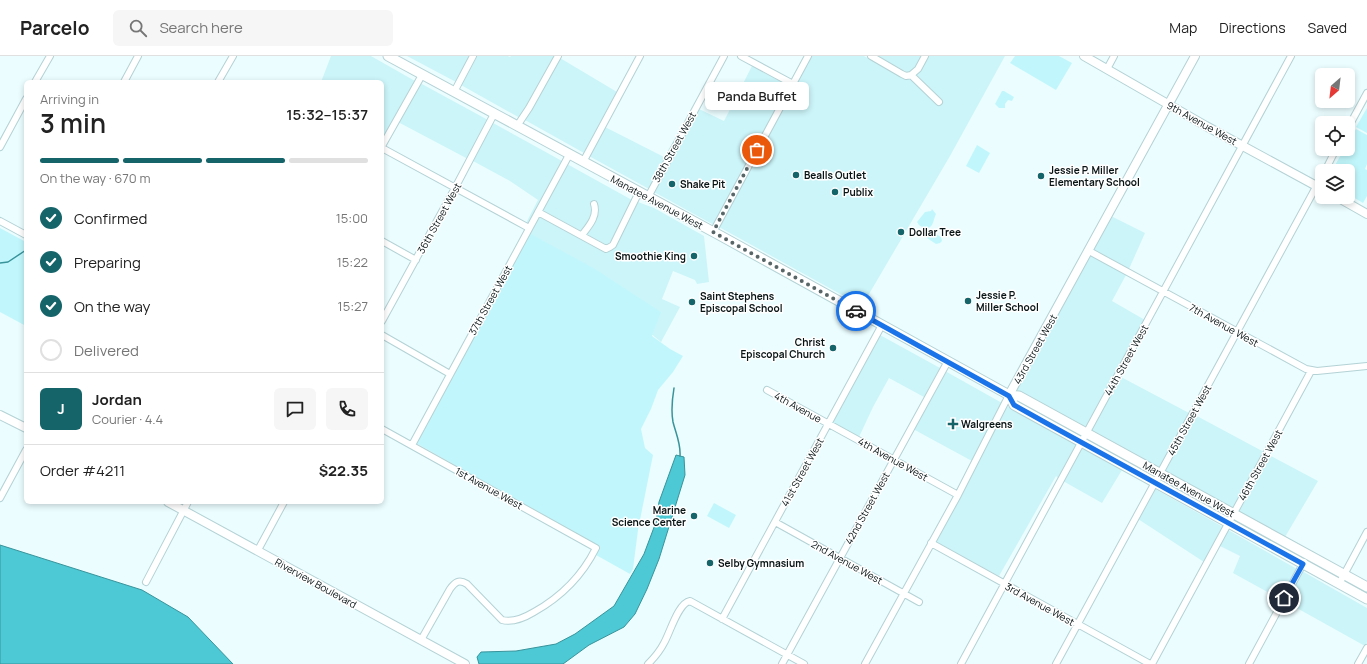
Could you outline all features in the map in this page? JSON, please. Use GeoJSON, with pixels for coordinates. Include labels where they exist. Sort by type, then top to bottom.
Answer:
{"type":"FeatureCollection","features":[{"type":"Feature","properties":{"kind":"main road","name":"Manatee Avenue West"},"geometry":{"type":"LineString","coordinates":[[389,56],[713,232],[1009,396],[1019,396],[1367,587]]}},
{"type":"Feature","properties":{"kind":"main road","name":"Manatee Avenue West"},"geometry":{"type":"LineString","coordinates":[[1009,396],[1014,405],[1367,599]]}},
{"type":"Feature","properties":{"kind":"street"},"geometry":{"type":"LineString","coordinates":[[36,80],[50,56]]}},
{"type":"Feature","properties":{"kind":"street"},"geometry":{"type":"LineString","coordinates":[[125,80],[138,56]]}},
{"type":"Feature","properties":{"kind":"street"},"geometry":{"type":"LineString","coordinates":[[219,80],[232,56]]}},
{"type":"Feature","properties":{"kind":"street"},"geometry":{"type":"LineString","coordinates":[[454,92],[473,56]]}},
{"type":"Feature","properties":{"kind":"street"},"geometry":{"type":"LineString","coordinates":[[517,126],[529,108],[558,56]]}},
{"type":"Feature","properties":{"kind":"street"},"geometry":{"type":"LineString","coordinates":[[583,162],[640,56]]}},
{"type":"Feature","properties":{"kind":"street","name":"38th Street West"},"geometry":{"type":"LineString","coordinates":[[582,235],[606,249],[610,248],[724,56]]}},
{"type":"Feature","properties":{"kind":"street"},"geometry":{"type":"LineString","coordinates":[[741,56],[793,84]]}},
{"type":"Feature","properties":{"kind":"street"},"geometry":{"type":"LineString","coordinates":[[713,232],[808,56]]}},
{"type":"Feature","properties":{"kind":"street"},"geometry":{"type":"LineString","coordinates":[[870,56],[906,76],[911,75],[918,69],[925,56]]}},
{"type":"Feature","properties":{"kind":"street","name":"9th Avenue West"},"geometry":{"type":"LineString","coordinates":[[1084,56],[1169,105],[1315,185]]}},
{"type":"Feature","properties":{"kind":"street"},"geometry":{"type":"LineString","coordinates":[[1107,69],[1114,56]]}},
{"type":"Feature","properties":{"kind":"street","name":"43rd Street West"},"geometry":{"type":"LineString","coordinates":[[865,664],[958,495],[1009,396],[1195,56]]}},
{"type":"Feature","properties":{"kind":"street","name":"44th Street West"},"geometry":{"type":"LineString","coordinates":[[961,664],[1291,56]]}},
{"type":"Feature","properties":{"kind":"street"},"geometry":{"type":"LineString","coordinates":[[384,143],[422,75]]}},
{"type":"Feature","properties":{"kind":"street"},"geometry":{"type":"LineString","coordinates":[[911,75],[939,102]]}},
{"type":"Feature","properties":{"kind":"street"},"geometry":{"type":"LineString","coordinates":[[1355,116],[1367,93]]}},
{"type":"Feature","properties":{"kind":"street"},"geometry":{"type":"LineString","coordinates":[[0,147],[24,103]]}},
{"type":"Feature","properties":{"kind":"street","name":"36th Street West"},"geometry":{"type":"LineString","coordinates":[[384,317],[494,114]]}},
{"type":"Feature","properties":{"kind":"street"},"geometry":{"type":"LineString","coordinates":[[384,148],[529,228]]}},
{"type":"Feature","properties":{"kind":"street","name":"37th Street West"},"geometry":{"type":"LineString","coordinates":[[412,445],[569,154]]}},
{"type":"Feature","properties":{"kind":"street","name":"45th Street West"},"geometry":{"type":"LineString","coordinates":[[1056,664],[1154,482],[1315,194]]}},
{"type":"Feature","properties":{"kind":"street"},"geometry":{"type":"LineString","coordinates":[[538,212],[582,235],[595,215],[596,209],[594,204]]}},
{"type":"Feature","properties":{"kind":"street"},"geometry":{"type":"LineString","coordinates":[[1349,204],[1367,214]]}},
{"type":"Feature","properties":{"kind":"street"},"geometry":{"type":"LineString","coordinates":[[0,221],[24,234]]}},
{"type":"Feature","properties":{"kind":"street"},"geometry":{"type":"LineString","coordinates":[[384,242],[416,260]]}},
{"type":"Feature","properties":{"kind":"street","name":"7th Avenue West"},"geometry":{"type":"LineString","coordinates":[[1089,251],[1311,371]]}},
{"type":"Feature","properties":{"kind":"street","name":"41st Street West"},"geometry":{"type":"LineString","coordinates":[[722,619],[882,325]]}},
{"type":"Feature","properties":{"kind":"street"},"geometry":{"type":"LineString","coordinates":[[384,336],[450,374]]}},
{"type":"Feature","properties":{"kind":"street","name":"42nd Street West"},"geometry":{"type":"LineString","coordinates":[[782,664],[948,361]]}},
{"type":"Feature","properties":{"kind":"street"},"geometry":{"type":"LineString","coordinates":[[1311,371],[1367,366]]}},
{"type":"Feature","properties":{"kind":"street","name":"46th Street West"},"geometry":{"type":"LineString","coordinates":[[1151,664],[1311,371]]}},
{"type":"Feature","properties":{"kind":"street","name":"4th Avenue"},"geometry":{"type":"LineString","coordinates":[[767,390],[828,424]]}},
{"type":"Feature","properties":{"kind":"street"},"geometry":{"type":"LineString","coordinates":[[0,415],[24,427]]}},
{"type":"Feature","properties":{"kind":"street","name":"4th Avenue West"},"geometry":{"type":"LineString","coordinates":[[828,424],[958,495]]}},
{"type":"Feature","properties":{"kind":"street","name":"1st Avenue West"},"geometry":{"type":"LineString","coordinates":[[384,430],[596,548],[581,573],[562,593],[544,606],[517,620],[502,620],[467,584],[461,581],[456,582],[450,589],[421,640]]}},
{"type":"Feature","properties":{"kind":"street"},"geometry":{"type":"LineString","coordinates":[[0,498],[24,454]]}},
{"type":"Feature","properties":{"kind":"street","name":"Riverview Boulevard"},"geometry":{"type":"LineString","coordinates":[[172,504],[465,664]]}},
{"type":"Feature","properties":{"kind":"street"},"geometry":{"type":"LineString","coordinates":[[146,582],[187,504]]}},
{"type":"Feature","properties":{"kind":"street"},"geometry":{"type":"LineString","coordinates":[[258,550],[283,504]]}},
{"type":"Feature","properties":{"kind":"street","name":"2nd Avenue West"},"geometry":{"type":"LineString","coordinates":[[775,522],[919,602]]}},
{"type":"Feature","properties":{"kind":"street"},"geometry":{"type":"LineString","coordinates":[[1339,584],[1367,532]]}},
{"type":"Feature","properties":{"kind":"street","name":"3rd Avenue West"},"geometry":{"type":"LineString","coordinates":[[931,543],[1151,664]]}},
{"type":"Feature","properties":{"kind":"street"},"geometry":{"type":"LineString","coordinates":[[1249,664],[1308,555]]}},
{"type":"Feature","properties":{"kind":"street"},"geometry":{"type":"LineString","coordinates":[[648,664],[661,648],[683,604],[687,602],[695,603],[804,664]]}},
{"type":"Feature","properties":{"kind":"street"},"geometry":{"type":"LineString","coordinates":[[1358,664],[1367,648]]}},
{"type":"Feature","properties":{"kind":"shaded area"},"geometry":{"type":"Polygon","coordinates":[[[331,56],[371,56],[415,81],[384,136],[384,80],[322,80],[331,56]]]}},
{"type":"Feature","properties":{"kind":"shaded area"},"geometry":{"type":"Polygon","coordinates":[[[407,56],[470,56],[456,82],[407,56]]]}},
{"type":"Feature","properties":{"kind":"shaded area"},"geometry":{"type":"Polygon","coordinates":[[[477,56],[555,56],[520,118],[461,85],[477,56]]]}},
{"type":"Feature","properties":{"kind":"shaded area"},"geometry":{"type":"Polygon","coordinates":[[[811,56],[864,56],[901,77],[911,79],[939,106],[943,101],[916,75],[928,56],[1005,56],[950,156],[862,306],[719,227],[811,56]]]}},
{"type":"Feature","properties":{"kind":"shaded area"},"geometry":{"type":"Polygon","coordinates":[[[877,56],[922,56],[912,71],[907,72],[877,56]]]}},
{"type":"Feature","properties":{"kind":"shaded area"},"geometry":{"type":"Polygon","coordinates":[[[1015,56],[1059,56],[1072,63],[1056,90],[1010,63],[1015,56]]]}},
{"type":"Feature","properties":{"kind":"shaded area"},"geometry":{"type":"Polygon","coordinates":[[[560,58],[617,92],[584,153],[525,120],[560,58]]]}},
{"type":"Feature","properties":{"kind":"shaded area"},"geometry":{"type":"Polygon","coordinates":[[[752,66],[789,86],[714,225],[654,192],[699,109],[724,121],[752,66]]]}},
{"type":"Feature","properties":{"kind":"shaded area"},"geometry":{"type":"Polygon","coordinates":[[[420,83],[488,120],[468,159],[398,122],[420,83]]]}},
{"type":"Feature","properties":{"kind":"shaded area"},"geometry":{"type":"Polygon","coordinates":[[[1002,91],[1014,97],[1012,101],[1008,100],[1005,104],[1005,108],[999,108],[995,104],[1002,91]]]}},
{"type":"Feature","properties":{"kind":"shaded area"},"geometry":{"type":"Polygon","coordinates":[[[694,106],[649,189],[589,156],[605,127],[664,157],[694,106]]]}},
{"type":"Feature","properties":{"kind":"shaded area"},"geometry":{"type":"Polygon","coordinates":[[[1367,108],[1367,133],[1356,127],[1367,108]]]}},
{"type":"Feature","properties":{"kind":"shaded area"},"geometry":{"type":"Polygon","coordinates":[[[493,123],[562,161],[528,224],[526,223],[538,200],[510,181],[473,161],[493,123]]]}},
{"type":"Feature","properties":{"kind":"shaded area"},"geometry":{"type":"Polygon","coordinates":[[[1356,129],[1367,135],[1367,164],[1365,169],[1367,170],[1367,196],[1363,203],[1355,198],[1355,164],[1336,164],[1340,156],[1355,156],[1356,129]]]}},
{"type":"Feature","properties":{"kind":"shaded area"},"geometry":{"type":"Polygon","coordinates":[[[977,145],[990,153],[979,173],[966,166],[977,145]]]}},
{"type":"Feature","properties":{"kind":"shaded area"},"geometry":{"type":"Polygon","coordinates":[[[567,164],[632,200],[609,245],[586,234],[598,215],[599,208],[595,200],[590,203],[593,210],[592,214],[581,231],[542,210],[567,164]]]}},
{"type":"Feature","properties":{"kind":"shaded area"},"geometry":{"type":"Polygon","coordinates":[[[638,202],[654,208],[704,236],[709,282],[697,284],[695,280],[673,271],[662,299],[680,307],[661,342],[529,233],[539,216],[606,252],[615,246],[638,202]]]}},
{"type":"Feature","properties":{"kind":"shaded area"},"geometry":{"type":"Polygon","coordinates":[[[932,209],[936,214],[934,221],[930,227],[925,229],[917,222],[925,212],[931,211],[932,209]]]}},
{"type":"Feature","properties":{"kind":"shaded area"},"geometry":{"type":"Polygon","coordinates":[[[1111,216],[1145,233],[1129,269],[1093,249],[1111,216]]]}},
{"type":"Feature","properties":{"kind":"shaded area"},"geometry":{"type":"Polygon","coordinates":[[[0,228],[24,241],[24,325],[0,312],[0,228]]]}},
{"type":"Feature","properties":{"kind":"shaded area"},"geometry":{"type":"Polygon","coordinates":[[[931,231],[941,237],[942,241],[940,243],[936,244],[927,238],[927,234],[931,231]]]}},
{"type":"Feature","properties":{"kind":"shaded area"},"geometry":{"type":"Polygon","coordinates":[[[529,233],[595,269],[661,312],[652,336],[683,356],[673,372],[658,390],[641,429],[645,448],[653,455],[638,530],[633,569],[630,574],[596,555],[600,547],[416,443],[529,233]]]}},
{"type":"Feature","properties":{"kind":"shaded area"},"geometry":{"type":"Polygon","coordinates":[[[1090,255],[1126,275],[1112,301],[1145,320],[1085,429],[1015,391],[1090,255]]]}},
{"type":"Feature","properties":{"kind":"shaded area"},"geometry":{"type":"Polygon","coordinates":[[[880,335],[940,368],[924,397],[889,378],[859,437],[832,422],[880,335]]]}},
{"type":"Feature","properties":{"kind":"shaded area"},"geometry":{"type":"Polygon","coordinates":[[[1128,362],[1121,377],[1189,413],[1159,469],[1090,431],[1128,362]]]}},
{"type":"Feature","properties":{"kind":"shaded area"},"geometry":{"type":"Polygon","coordinates":[[[945,371],[1002,403],[972,461],[913,429],[945,371]]]}},
{"type":"Feature","properties":{"kind":"shaded area"},"geometry":{"type":"Polygon","coordinates":[[[1007,406],[1076,445],[1058,478],[1056,476],[999,576],[935,542],[962,494],[1007,406]]]}},
{"type":"Feature","properties":{"kind":"shaded area"},"geometry":{"type":"Polygon","coordinates":[[[1195,415],[1264,452],[1233,509],[1164,472],[1195,415]]]}},
{"type":"Feature","properties":{"kind":"shaded area"},"geometry":{"type":"Polygon","coordinates":[[[1081,447],[1122,470],[1102,503],[1063,481],[1081,447]]]}},
{"type":"Feature","properties":{"kind":"shaded area"},"geometry":{"type":"Polygon","coordinates":[[[1269,455],[1318,481],[1285,537],[1238,512],[1269,455]]]}},
{"type":"Feature","properties":{"kind":"shaded area"},"geometry":{"type":"Polygon","coordinates":[[[1155,489],[1223,527],[1204,562],[1138,519],[1155,489]]]}},
{"type":"Feature","properties":{"kind":"shaded area"},"geometry":{"type":"Polygon","coordinates":[[[714,503],[736,515],[729,528],[707,516],[714,503]]]}},
{"type":"Feature","properties":{"kind":"shaded area"},"geometry":{"type":"Polygon","coordinates":[[[1228,530],[1297,569],[1280,599],[1233,573],[1240,556],[1220,546],[1228,530]]]}},
{"type":"Feature","properties":{"kind":"shaded area"},"geometry":{"type":"Polygon","coordinates":[[[1302,571],[1367,608],[1367,642],[1365,646],[1286,602],[1302,571]]]}},
{"type":"Feature","properties":{"kind":"water"},"geometry":{"type":"Polygon","coordinates":[[[676,455],[684,457],[685,475],[659,559],[647,589],[635,614],[624,627],[589,645],[563,664],[479,664],[477,657],[481,652],[516,651],[556,644],[575,634],[614,606],[644,554],[656,522],[659,502],[676,455]]]}},
{"type":"Feature","properties":{"kind":"water"},"geometry":{"type":"Polygon","coordinates":[[[0,545],[142,590],[188,617],[233,664],[0,664],[0,545]]]}},
{"type":"Feature","properties":{"kind":"waterway"},"geometry":{"type":"LineString","coordinates":[[0,263],[8,262],[24,251]]}},
{"type":"Feature","properties":{"kind":"waterway"},"geometry":{"type":"LineString","coordinates":[[674,388],[672,418],[679,443],[680,456]]}},
{"type":"Feature","properties":{"kind":"way so far"},"geometry":{"type":"LineString","coordinates":[[757,150],[713,232],[856,311]]}},
{"type":"Feature","properties":{"kind":"place","name":"Panda Buffet"},"geometry":{"type":"Point","coordinates":[757,150]}},
{"type":"Feature","properties":{"kind":"place","name":"Bealls Outlet"},"geometry":{"type":"Point","coordinates":[796,175]}},
{"type":"Feature","properties":{"kind":"place","name":"Jessie P. Miller Elementary School"},"geometry":{"type":"Point","coordinates":[1041,176]}},
{"type":"Feature","properties":{"kind":"place","name":"Shake Pit"},"geometry":{"type":"Point","coordinates":[672,184]}},
{"type":"Feature","properties":{"kind":"place","name":"Publix"},"geometry":{"type":"Point","coordinates":[835,192]}},
{"type":"Feature","properties":{"kind":"place","name":"Dollar Tree"},"geometry":{"type":"Point","coordinates":[901,232]}},
{"type":"Feature","properties":{"kind":"place","name":"Smoothie King"},"geometry":{"type":"Point","coordinates":[694,256]}},
{"type":"Feature","properties":{"kind":"place","name":"Jessie P. Miller School"},"geometry":{"type":"Point","coordinates":[968,301]}},
{"type":"Feature","properties":{"kind":"place","name":"Saint Stephens Episcopal School"},"geometry":{"type":"Point","coordinates":[692,302]}},
{"type":"Feature","properties":{"kind":"place","name":"Christ Episcopal Church"},"geometry":{"type":"Point","coordinates":[833,348]}},
{"type":"Feature","properties":{"kind":"place","name":"Walgreens"},"geometry":{"type":"Point","coordinates":[953,424]}},
{"type":"Feature","properties":{"kind":"place","name":"Marine Science Center"},"geometry":{"type":"Point","coordinates":[694,516]}},
{"type":"Feature","properties":{"kind":"place","name":"Selby Gymnasium"},"geometry":{"type":"Point","coordinates":[710,563]}},
{"type":"Feature","properties":{"kind":"route"},"geometry":{"type":"LineString","coordinates":[[856,311],[1009,396],[1014,405],[1303,564],[1284,598]]}}]}
